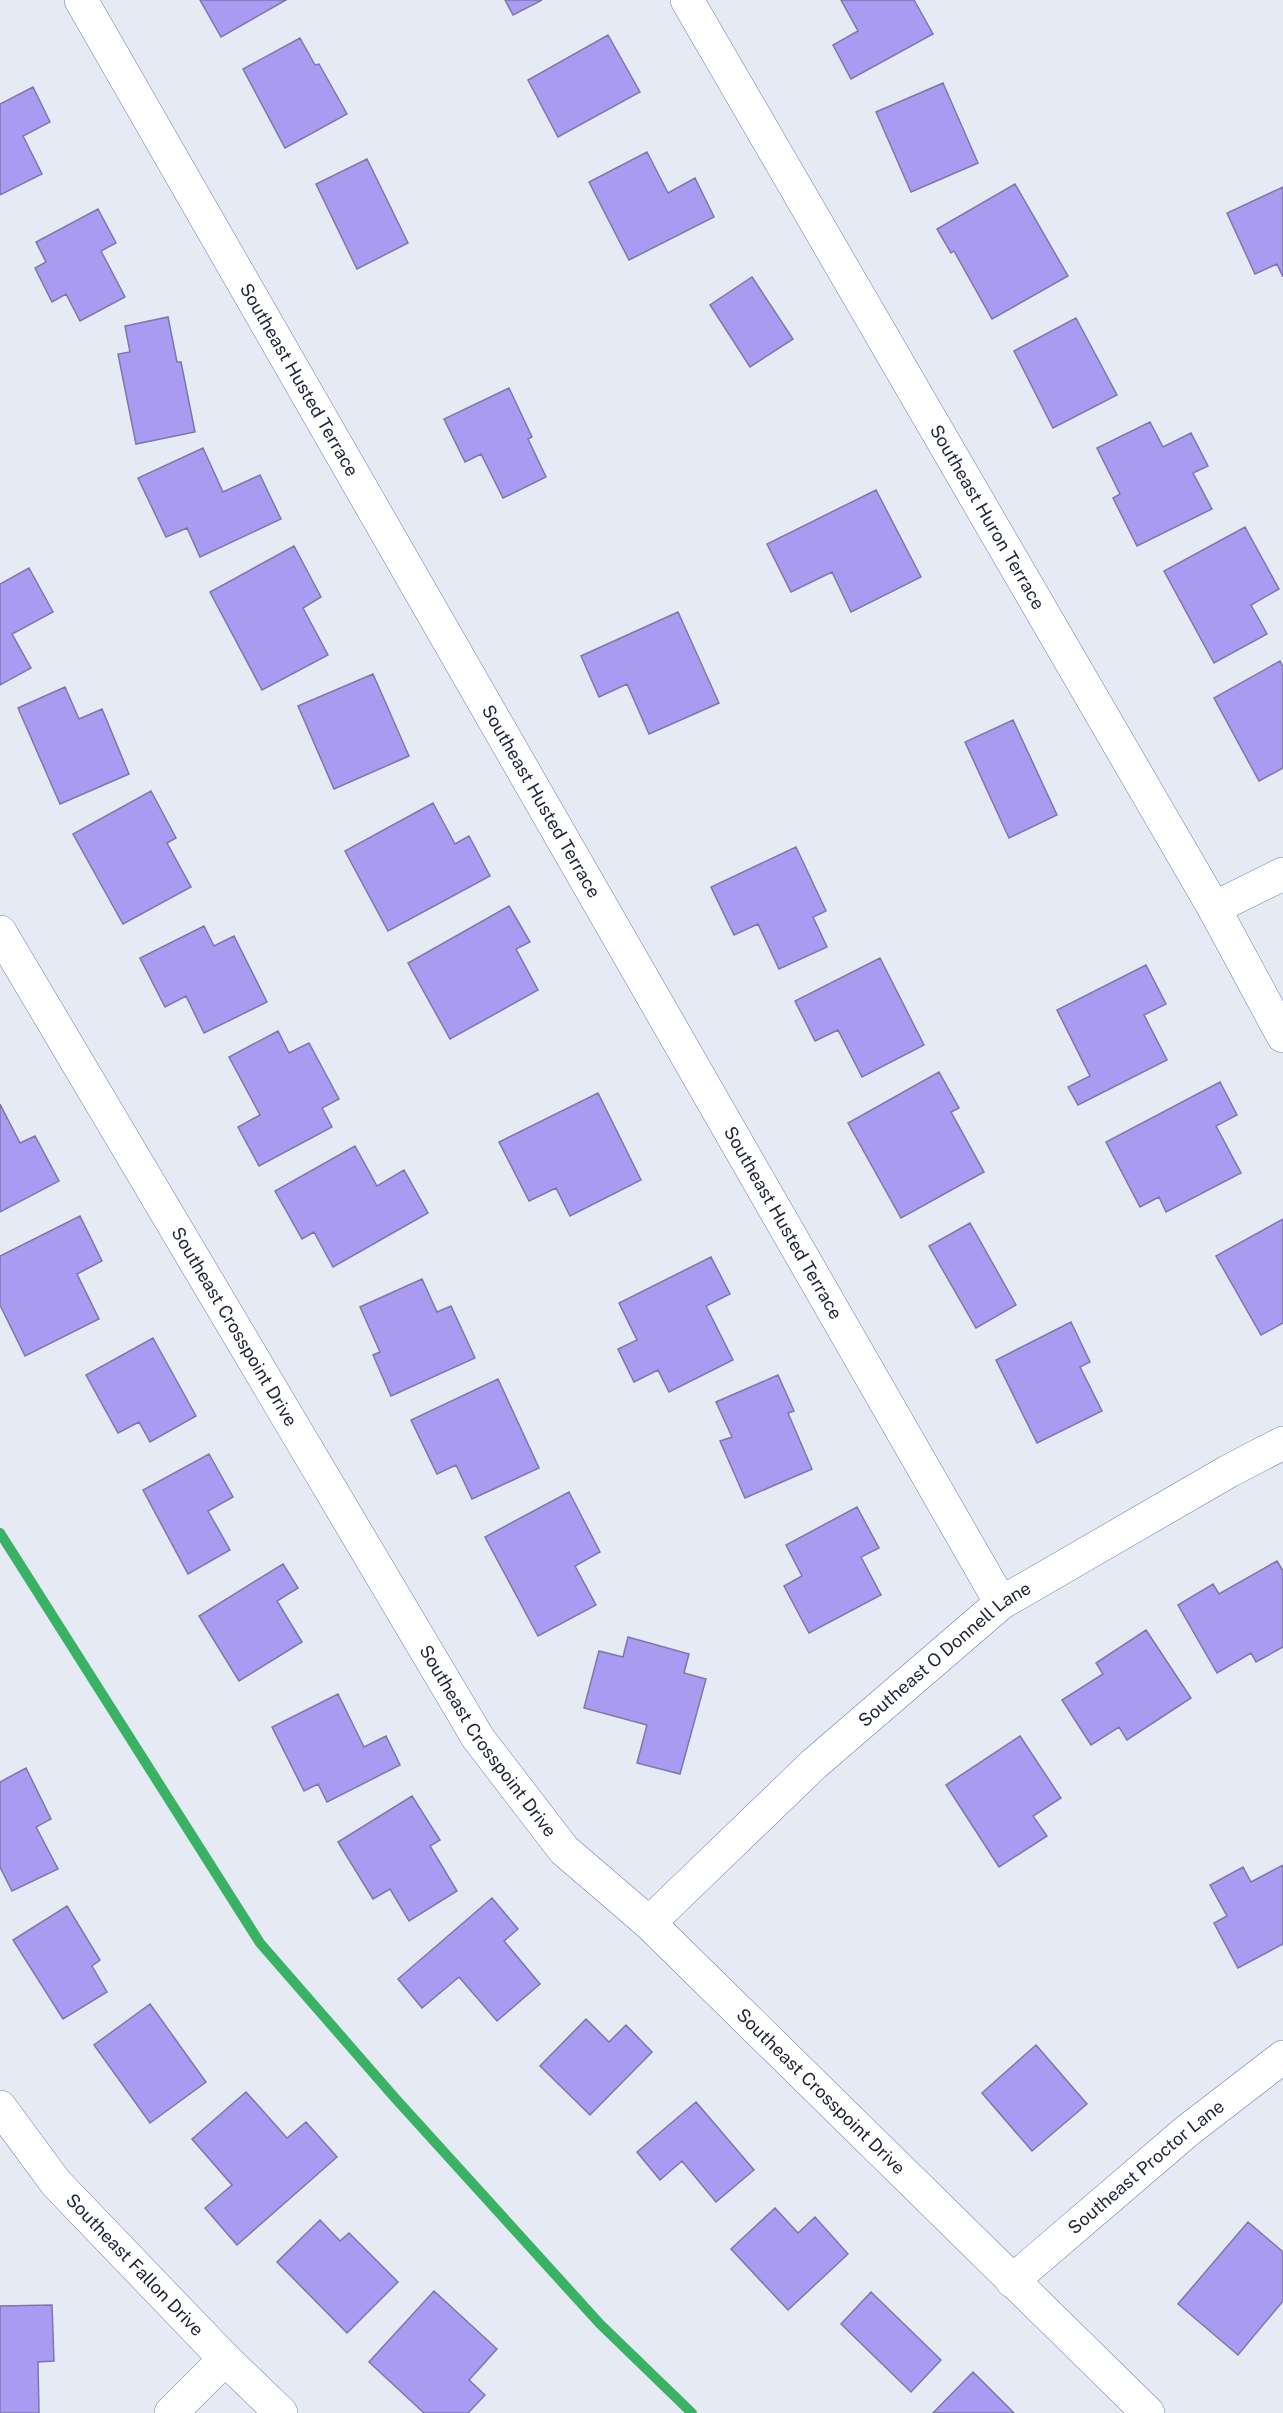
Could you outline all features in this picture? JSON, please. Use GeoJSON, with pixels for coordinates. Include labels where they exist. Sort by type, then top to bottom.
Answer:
{"type":"FeatureCollection","features":[{"type":"Feature","properties":{"kind":"street","name":"Southeast Husted Terrace"},"geometry":{"type":"LineString","coordinates":[[81,0],[1001,1603]]}},
{"type":"Feature","properties":{"kind":"street","name":"Southeast Huron Terrace"},"geometry":{"type":"LineString","coordinates":[[687,0],[1214,908],[1283,1036]]}},
{"type":"Feature","properties":{"kind":"street"},"geometry":{"type":"LineString","coordinates":[[1214,908],[1283,874]]}},
{"type":"Feature","properties":{"kind":"street","name":"Southeast Crosspoint Drive"},"geometry":{"type":"LineString","coordinates":[[0,932],[478,1738],[564,1851],[649,1923],[1148,2413]]}},
{"type":"Feature","properties":{"kind":"street","name":"Southeast O Donnell Lane"},"geometry":{"type":"LineString","coordinates":[[649,1923],[814,1764],[1001,1603],[1229,1471],[1283,1443]]}},
{"type":"Feature","properties":{"kind":"street","name":"Southeast Proctor Lane"},"geometry":{"type":"LineString","coordinates":[[1012,2281],[1187,2131],[1283,2057]]}},
{"type":"Feature","properties":{"kind":"street","name":"Southeast Fallon Drive"},"geometry":{"type":"LineString","coordinates":[[0,2107],[56,2182],[225,2359],[281,2413]]}},
{"type":"Feature","properties":{"kind":"street"},"geometry":{"type":"LineString","coordinates":[[171,2413],[225,2359]]}},
{"type":"Feature","properties":{"kind":"building"},"geometry":{"type":"Polygon","coordinates":[[[200,0],[286,0],[221,37],[200,0]]]}},
{"type":"Feature","properties":{"kind":"building"},"geometry":{"type":"Polygon","coordinates":[[[505,0],[542,0],[513,15],[505,0]]]}},
{"type":"Feature","properties":{"kind":"building"},"geometry":{"type":"Polygon","coordinates":[[[841,0],[914,0],[933,34],[851,79],[833,45],[858,31],[841,0]]]}},
{"type":"Feature","properties":{"kind":"building"},"geometry":{"type":"Polygon","coordinates":[[[608,35],[640,92],[558,137],[528,80],[608,35]]]}},
{"type":"Feature","properties":{"kind":"building"},"geometry":{"type":"Polygon","coordinates":[[[300,38],[315,65],[319,64],[347,114],[285,148],[243,69],[300,38]]]}},
{"type":"Feature","properties":{"kind":"building"},"geometry":{"type":"Polygon","coordinates":[[[943,83],[978,163],[911,192],[876,112],[943,83]]]}},
{"type":"Feature","properties":{"kind":"building"},"geometry":{"type":"Polygon","coordinates":[[[33,87],[50,122],[23,136],[42,174],[0,195],[0,104],[33,87]]]}},
{"type":"Feature","properties":{"kind":"building"},"geometry":{"type":"Polygon","coordinates":[[[647,152],[668,193],[695,178],[714,217],[629,260],[589,182],[647,152]]]}},
{"type":"Feature","properties":{"kind":"building"},"geometry":{"type":"Polygon","coordinates":[[[367,159],[408,243],[357,269],[316,184],[367,159]]]}},
{"type":"Feature","properties":{"kind":"building"},"geometry":{"type":"Polygon","coordinates":[[[1015,184],[1068,276],[992,319],[954,251],[951,253],[937,229],[1015,184]]]}},
{"type":"Feature","properties":{"kind":"building"},"geometry":{"type":"Polygon","coordinates":[[[1283,187],[1283,277],[1277,264],[1255,274],[1227,213],[1283,187]]]}},
{"type":"Feature","properties":{"kind":"building"},"geometry":{"type":"Polygon","coordinates":[[[98,209],[116,243],[101,251],[125,297],[80,321],[66,294],[52,302],[35,268],[46,262],[36,242],[98,209]]]}},
{"type":"Feature","properties":{"kind":"building"},"geometry":{"type":"Polygon","coordinates":[[[752,277],[793,339],[750,367],[710,305],[752,277]]]}},
{"type":"Feature","properties":{"kind":"building"},"geometry":{"type":"Polygon","coordinates":[[[168,317],[177,362],[181,362],[195,432],[136,444],[118,354],[130,352],[125,326],[168,317]]]}},
{"type":"Feature","properties":{"kind":"building"},"geometry":{"type":"Polygon","coordinates":[[[1076,318],[1117,395],[1053,428],[1014,351],[1076,318]]]}},
{"type":"Feature","properties":{"kind":"building"},"geometry":{"type":"Polygon","coordinates":[[[509,388],[532,437],[528,439],[546,477],[503,498],[481,454],[465,462],[444,419],[509,388]]]}},
{"type":"Feature","properties":{"kind":"building"},"geometry":{"type":"Polygon","coordinates":[[[1150,422],[1163,447],[1191,433],[1208,466],[1193,473],[1212,509],[1137,546],[1113,498],[1120,494],[1097,448],[1150,422]]]}},
{"type":"Feature","properties":{"kind":"building"},"geometry":{"type":"Polygon","coordinates":[[[203,448],[223,492],[260,475],[281,519],[200,557],[187,528],[166,537],[138,478],[203,448]]]}},
{"type":"Feature","properties":{"kind":"building"},"geometry":{"type":"Polygon","coordinates":[[[876,490],[921,577],[851,612],[832,572],[791,592],[767,544],[876,490]]]}},
{"type":"Feature","properties":{"kind":"building"},"geometry":{"type":"Polygon","coordinates":[[[1245,527],[1279,589],[1251,605],[1267,634],[1214,663],[1164,571],[1245,527]]]}},
{"type":"Feature","properties":{"kind":"building"},"geometry":{"type":"Polygon","coordinates":[[[294,546],[321,597],[303,608],[328,655],[262,690],[210,592],[294,546]]]}},
{"type":"Feature","properties":{"kind":"building"},"geometry":{"type":"Polygon","coordinates":[[[29,568],[53,612],[12,634],[31,668],[0,685],[0,584],[29,568]]]}},
{"type":"Feature","properties":{"kind":"building"},"geometry":{"type":"Polygon","coordinates":[[[678,612],[719,703],[649,734],[627,684],[599,697],[581,656],[678,612]]]}},
{"type":"Feature","properties":{"kind":"building"},"geometry":{"type":"Polygon","coordinates":[[[1280,661],[1283,667],[1283,768],[1259,781],[1214,698],[1280,661]]]}},
{"type":"Feature","properties":{"kind":"building"},"geometry":{"type":"Polygon","coordinates":[[[373,674],[409,756],[334,789],[298,706],[373,674]]]}},
{"type":"Feature","properties":{"kind":"building"},"geometry":{"type":"Polygon","coordinates":[[[65,687],[79,719],[102,709],[129,774],[60,804],[18,708],[65,687]]]}},
{"type":"Feature","properties":{"kind":"building"},"geometry":{"type":"Polygon","coordinates":[[[1013,720],[1057,815],[1009,838],[965,742],[1013,720]]]}},
{"type":"Feature","properties":{"kind":"building"},"geometry":{"type":"Polygon","coordinates":[[[151,791],[176,838],[167,843],[191,887],[123,924],[73,834],[151,791]]]}},
{"type":"Feature","properties":{"kind":"building"},"geometry":{"type":"Polygon","coordinates":[[[433,803],[455,844],[469,836],[490,876],[388,931],[345,851],[433,803]]]}},
{"type":"Feature","properties":{"kind":"building"},"geometry":{"type":"Polygon","coordinates":[[[796,847],[826,911],[813,917],[827,947],[779,969],[758,924],[734,935],[711,887],[796,847]]]}},
{"type":"Feature","properties":{"kind":"building"},"geometry":{"type":"Polygon","coordinates":[[[509,906],[530,942],[516,949],[538,990],[450,1039],[408,963],[509,906]]]}},
{"type":"Feature","properties":{"kind":"building"},"geometry":{"type":"Polygon","coordinates":[[[204,926],[214,946],[234,936],[267,1002],[204,1033],[186,996],[165,1007],[140,958],[204,926]]]}},
{"type":"Feature","properties":{"kind":"building"},"geometry":{"type":"Polygon","coordinates":[[[880,958],[924,1045],[862,1077],[838,1030],[815,1041],[795,1001],[880,958]]]}},
{"type":"Feature","properties":{"kind":"building"},"geometry":{"type":"Polygon","coordinates":[[[1146,965],[1166,1004],[1144,1015],[1167,1060],[1078,1105],[1068,1087],[1090,1076],[1057,1010],[1146,965]]]}},
{"type":"Feature","properties":{"kind":"building"},"geometry":{"type":"Polygon","coordinates":[[[278,1031],[289,1053],[309,1043],[339,1099],[322,1108],[332,1127],[259,1166],[238,1127],[260,1115],[229,1057],[278,1031]]]}},
{"type":"Feature","properties":{"kind":"building"},"geometry":{"type":"Polygon","coordinates":[[[939,1072],[959,1108],[951,1112],[984,1172],[901,1218],[848,1123],[939,1072]]]}},
{"type":"Feature","properties":{"kind":"building"},"geometry":{"type":"Polygon","coordinates":[[[1220,1082],[1237,1115],[1216,1126],[1241,1173],[1166,1212],[1159,1197],[1140,1207],[1106,1142],[1220,1082]]]}},
{"type":"Feature","properties":{"kind":"building"},"geometry":{"type":"Polygon","coordinates":[[[598,1093],[641,1180],[570,1216],[556,1188],[529,1201],[499,1142],[598,1093]]]}},
{"type":"Feature","properties":{"kind":"building"},"geometry":{"type":"Polygon","coordinates":[[[0,1104],[20,1143],[35,1136],[59,1181],[0,1212],[0,1104]]]}},
{"type":"Feature","properties":{"kind":"building"},"geometry":{"type":"Polygon","coordinates":[[[355,1146],[377,1186],[404,1170],[428,1213],[333,1267],[314,1232],[302,1239],[275,1191],[355,1146]]]}},
{"type":"Feature","properties":{"kind":"building"},"geometry":{"type":"Polygon","coordinates":[[[80,1216],[102,1261],[77,1274],[99,1319],[25,1356],[0,1305],[0,1256],[80,1216]]]}},
{"type":"Feature","properties":{"kind":"building"},"geometry":{"type":"Polygon","coordinates":[[[1283,1219],[1283,1323],[1261,1335],[1216,1256],[1283,1219]]]}},
{"type":"Feature","properties":{"kind":"building"},"geometry":{"type":"Polygon","coordinates":[[[970,1223],[1016,1305],[976,1328],[929,1246],[970,1223]]]}},
{"type":"Feature","properties":{"kind":"building"},"geometry":{"type":"Polygon","coordinates":[[[711,1257],[730,1294],[706,1306],[733,1360],[669,1392],[658,1370],[634,1382],[618,1349],[637,1340],[619,1303],[711,1257]]]}},
{"type":"Feature","properties":{"kind":"building"},"geometry":{"type":"Polygon","coordinates":[[[422,1279],[437,1312],[451,1306],[475,1358],[391,1396],[373,1355],[380,1352],[360,1307],[422,1279]]]}},
{"type":"Feature","properties":{"kind":"building"},"geometry":{"type":"Polygon","coordinates":[[[1071,1322],[1090,1362],[1080,1367],[1102,1411],[1037,1443],[996,1360],[1071,1322]]]}},
{"type":"Feature","properties":{"kind":"building"},"geometry":{"type":"Polygon","coordinates":[[[153,1338],[196,1416],[150,1442],[139,1422],[118,1433],[86,1375],[153,1338]]]}},
{"type":"Feature","properties":{"kind":"building"},"geometry":{"type":"Polygon","coordinates":[[[778,1375],[794,1411],[788,1413],[812,1469],[745,1498],[720,1441],[732,1437],[716,1402],[778,1375]]]}},
{"type":"Feature","properties":{"kind":"building"},"geometry":{"type":"Polygon","coordinates":[[[498,1379],[539,1468],[472,1499],[456,1465],[437,1474],[411,1420],[498,1379]]]}},
{"type":"Feature","properties":{"kind":"building"},"geometry":{"type":"Polygon","coordinates":[[[209,1454],[233,1497],[208,1511],[230,1550],[188,1574],[143,1490],[209,1454]]]}},
{"type":"Feature","properties":{"kind":"building"},"geometry":{"type":"Polygon","coordinates":[[[569,1492],[600,1552],[575,1566],[596,1605],[538,1636],[485,1537],[569,1492]]]}},
{"type":"Feature","properties":{"kind":"building"},"geometry":{"type":"Polygon","coordinates":[[[857,1507],[879,1548],[861,1557],[881,1595],[809,1633],[784,1586],[802,1576],[786,1545],[857,1507]]]}},
{"type":"Feature","properties":{"kind":"building"},"geometry":{"type":"Polygon","coordinates":[[[1277,1561],[1283,1571],[1283,1647],[1256,1662],[1251,1653],[1217,1673],[1178,1605],[1213,1584],[1219,1594],[1277,1561]]]}},
{"type":"Feature","properties":{"kind":"building"},"geometry":{"type":"Polygon","coordinates":[[[283,1564],[298,1588],[277,1601],[302,1642],[239,1681],[199,1616],[283,1564]]]}},
{"type":"Feature","properties":{"kind":"building"},"geometry":{"type":"Polygon","coordinates":[[[1146,1630],[1191,1698],[1127,1740],[1119,1727],[1091,1745],[1062,1700],[1103,1674],[1096,1663],[1146,1630]]]}},
{"type":"Feature","properties":{"kind":"building"},"geometry":{"type":"Polygon","coordinates":[[[628,1637],[689,1654],[684,1673],[706,1679],[680,1774],[637,1763],[647,1725],[584,1708],[599,1651],[623,1657],[628,1637]]]}},
{"type":"Feature","properties":{"kind":"building"},"geometry":{"type":"Polygon","coordinates":[[[338,1694],[364,1747],[386,1736],[400,1765],[327,1802],[318,1784],[304,1791],[272,1727],[338,1694]]]}},
{"type":"Feature","properties":{"kind":"building"},"geometry":{"type":"Polygon","coordinates":[[[1020,1736],[1061,1798],[1033,1816],[1047,1836],[999,1867],[946,1785],[1020,1736]]]}},
{"type":"Feature","properties":{"kind":"building"},"geometry":{"type":"Polygon","coordinates":[[[26,1768],[51,1819],[36,1827],[58,1869],[12,1891],[0,1867],[0,1782],[26,1768]]]}},
{"type":"Feature","properties":{"kind":"building"},"geometry":{"type":"Polygon","coordinates":[[[412,1796],[440,1840],[430,1846],[457,1891],[409,1921],[390,1889],[373,1899],[338,1842],[412,1796]]]}},
{"type":"Feature","properties":{"kind":"building"},"geometry":{"type":"Polygon","coordinates":[[[1283,1865],[1283,1944],[1238,1968],[1214,1923],[1227,1916],[1210,1885],[1243,1867],[1251,1882],[1283,1865]]]}},
{"type":"Feature","properties":{"kind":"building"},"geometry":{"type":"Polygon","coordinates":[[[492,1898],[518,1929],[504,1941],[540,1984],[497,2021],[459,1977],[422,2008],[398,1979],[492,1898]]]}},
{"type":"Feature","properties":{"kind":"building"},"geometry":{"type":"Polygon","coordinates":[[[67,1906],[100,1960],[92,1966],[107,1992],[63,2019],[13,1940],[67,1906]]]}},
{"type":"Feature","properties":{"kind":"building"},"geometry":{"type":"Polygon","coordinates":[[[150,2004],[206,2082],[150,2123],[94,2045],[150,2004]]]}},
{"type":"Feature","properties":{"kind":"building"},"geometry":{"type":"Polygon","coordinates":[[[586,2019],[609,2042],[626,2025],[652,2052],[590,2115],[540,2066],[586,2019]]]}},
{"type":"Feature","properties":{"kind":"building"},"geometry":{"type":"Polygon","coordinates":[[[1036,2045],[1087,2104],[1032,2151],[982,2093],[1036,2045]]]}},
{"type":"Feature","properties":{"kind":"building"},"geometry":{"type":"Polygon","coordinates":[[[246,2092],[287,2138],[306,2122],[337,2157],[237,2245],[205,2208],[232,2185],[192,2139],[246,2092]]]}},
{"type":"Feature","properties":{"kind":"building"},"geometry":{"type":"Polygon","coordinates":[[[696,2102],[754,2170],[716,2202],[682,2161],[660,2180],[637,2152],[696,2102]]]}},
{"type":"Feature","properties":{"kind":"building"},"geometry":{"type":"Polygon","coordinates":[[[775,2208],[798,2233],[815,2217],[848,2254],[788,2310],[731,2249],[775,2208]]]}},
{"type":"Feature","properties":{"kind":"building"},"geometry":{"type":"Polygon","coordinates":[[[320,2220],[340,2241],[349,2233],[398,2282],[347,2333],[277,2262],[320,2220]]]}},
{"type":"Feature","properties":{"kind":"building"},"geometry":{"type":"Polygon","coordinates":[[[1248,2222],[1283,2252],[1283,2301],[1238,2355],[1178,2304],[1248,2222]]]}},
{"type":"Feature","properties":{"kind":"building"},"geometry":{"type":"Polygon","coordinates":[[[434,2291],[497,2349],[469,2380],[485,2395],[468,2413],[424,2413],[369,2362],[434,2291]]]}},
{"type":"Feature","properties":{"kind":"building"},"geometry":{"type":"Polygon","coordinates":[[[871,2292],[941,2360],[911,2392],[841,2324],[871,2292]]]}},
{"type":"Feature","properties":{"kind":"building"},"geometry":{"type":"Polygon","coordinates":[[[52,2305],[54,2361],[38,2362],[39,2413],[0,2413],[0,2306],[52,2305]]]}},
{"type":"Feature","properties":{"kind":"building"},"geometry":{"type":"Polygon","coordinates":[[[973,2372],[1014,2413],[933,2413],[973,2372]]]}},
{"type":"Feature","properties":{"kind":"waterway"},"geometry":{"type":"LineString","coordinates":[[0,1533],[260,1943],[395,2098],[600,2324],[692,2413]]}}]}
